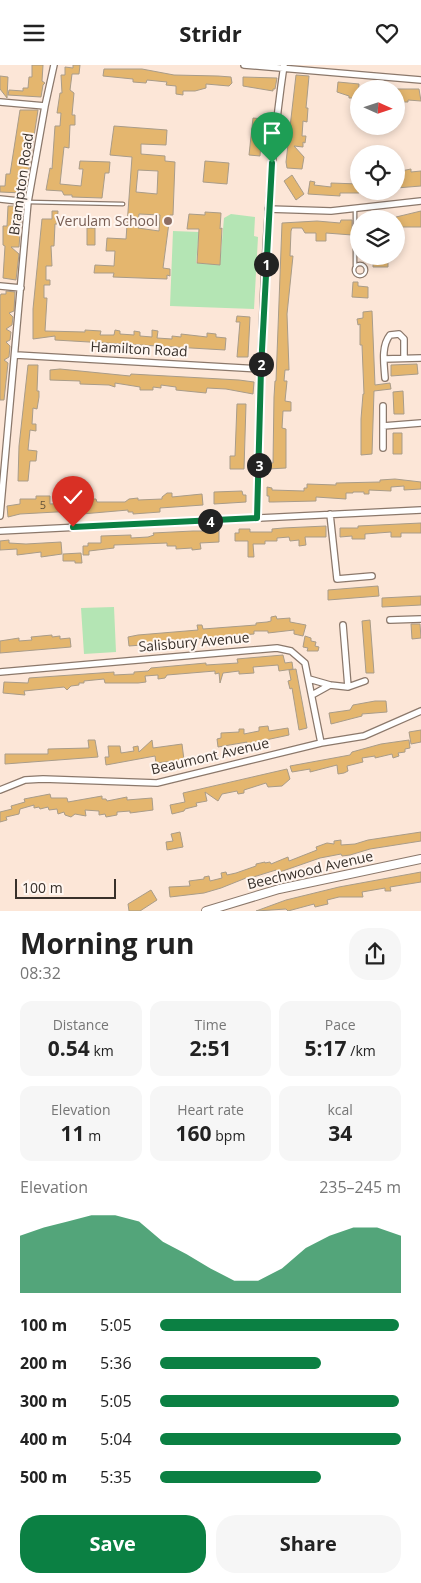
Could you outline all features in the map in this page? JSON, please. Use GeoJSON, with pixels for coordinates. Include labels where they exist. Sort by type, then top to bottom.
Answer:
{"type":"FeatureCollection","features":[{"type":"Feature","properties":{"kind":"street","name":"Brampton Road"},"geometry":{"type":"LineString","coordinates":[[0,517],[16,355],[28,202],[54,65]]}},
{"type":"Feature","properties":{"kind":"street"},"geometry":{"type":"LineString","coordinates":[[244,65],[283,66],[421,80]]}},
{"type":"Feature","properties":{"kind":"street"},"geometry":{"type":"LineString","coordinates":[[257,518],[268,209],[283,66]]}},
{"type":"Feature","properties":{"kind":"street"},"geometry":{"type":"LineString","coordinates":[[0,103],[45,106]]}},
{"type":"Feature","properties":{"kind":"street"},"geometry":{"type":"LineString","coordinates":[[0,199],[28,202]]}},
{"type":"Feature","properties":{"kind":"street"},"geometry":{"type":"LineString","coordinates":[[268,209],[308,211],[355,209],[421,201]]}},
{"type":"Feature","properties":{"kind":"street"},"geometry":{"type":"LineString","coordinates":[[0,286],[21,288]]}},
{"type":"Feature","properties":{"kind":"street"},"geometry":{"type":"LineString","coordinates":[[385,378],[385,341],[390,335],[399,335],[404,339],[404,358]]}},
{"type":"Feature","properties":{"kind":"street","name":"Hamilton Road"},"geometry":{"type":"LineString","coordinates":[[16,355],[261,369]]}},
{"type":"Feature","properties":{"kind":"street"},"geometry":{"type":"LineString","coordinates":[[384,359],[421,358]]}},
{"type":"Feature","properties":{"kind":"street"},"geometry":{"type":"LineString","coordinates":[[382,448],[383,405]]}},
{"type":"Feature","properties":{"kind":"street"},"geometry":{"type":"LineString","coordinates":[[383,426],[421,423]]}},
{"type":"Feature","properties":{"kind":"street"},"geometry":{"type":"LineString","coordinates":[[0,531],[421,510]]}},
{"type":"Feature","properties":{"kind":"street"},"geometry":{"type":"LineString","coordinates":[[330,514],[334,579],[372,576]]}},
{"type":"Feature","properties":{"kind":"street"},"geometry":{"type":"LineString","coordinates":[[390,620],[421,619]]}},
{"type":"Feature","properties":{"kind":"street"},"geometry":{"type":"LineString","coordinates":[[343,625],[348,687]]}},
{"type":"Feature","properties":{"kind":"street","name":"Salisbury Avenue"},"geometry":{"type":"LineString","coordinates":[[0,672],[277,647],[291,651],[304,663],[309,679],[321,743]]}},
{"type":"Feature","properties":{"kind":"street"},"geometry":{"type":"LineString","coordinates":[[309,679],[330,685],[348,687],[365,681]]}},
{"type":"Feature","properties":{"kind":"street"},"geometry":{"type":"LineString","coordinates":[[312,695],[330,685]]}},
{"type":"Feature","properties":{"kind":"street","name":"Beaumont Avenue"},"geometry":{"type":"LineString","coordinates":[[0,790],[24,780],[43,779],[157,783],[321,743],[364,736],[421,711]]}},
{"type":"Feature","properties":{"kind":"street","name":"Beechwood Avenue"},"geometry":{"type":"LineString","coordinates":[[206,911],[279,889],[421,859]]}},
{"type":"Feature","properties":{"kind":"lane"},"geometry":{"type":"LineString","coordinates":[[28,202],[123,204]]}},
{"type":"Feature","properties":{"kind":"lane"},"geometry":{"type":"LineString","coordinates":[[355,209],[354,272],[362,277],[367,270],[363,265],[355,266]]}},
{"type":"Feature","properties":{"kind":"green space"},"geometry":{"type":"Polygon","coordinates":[[[231,214],[255,217],[254,236],[258,237],[254,309],[170,306],[173,231],[199,232],[196,263],[220,264],[224,218],[231,214]]]}},
{"type":"Feature","properties":{"kind":"green space"},"geometry":{"type":"Polygon","coordinates":[[[114,607],[116,652],[84,654],[81,608],[114,607]]]}},
{"type":"Feature","properties":{"kind":"building"},"geometry":{"type":"Polygon","coordinates":[[[32,65],[43,65],[42,81],[45,83],[41,97],[8,95],[9,90],[23,91],[23,88],[28,88],[29,77],[32,77],[32,65]]]}},
{"type":"Feature","properties":{"kind":"building"},"geometry":{"type":"Polygon","coordinates":[[[73,65],[80,65],[79,74],[72,74],[70,90],[74,93],[72,115],[75,115],[75,125],[70,125],[69,148],[64,147],[60,184],[81,186],[83,169],[79,169],[80,161],[110,162],[109,173],[105,173],[102,198],[72,197],[72,195],[64,195],[62,191],[46,190],[50,168],[52,169],[55,126],[60,126],[61,113],[57,113],[60,93],[62,93],[61,75],[65,75],[65,67],[73,68],[73,65]]]}},
{"type":"Feature","properties":{"kind":"building"},"geometry":{"type":"Polygon","coordinates":[[[104,69],[142,69],[174,75],[231,77],[232,83],[229,86],[206,84],[206,88],[195,91],[183,91],[183,95],[176,94],[176,86],[166,85],[167,82],[147,80],[146,83],[133,82],[133,79],[103,76],[104,69]]]}},
{"type":"Feature","properties":{"kind":"building"},"geometry":{"type":"Polygon","coordinates":[[[296,75],[309,76],[306,108],[308,108],[307,122],[303,121],[302,136],[306,136],[305,143],[303,142],[303,147],[294,146],[304,157],[302,169],[287,168],[286,162],[296,75]]]}},
{"type":"Feature","properties":{"kind":"building"},"geometry":{"type":"Polygon","coordinates":[[[0,76],[8,77],[7,98],[0,89],[0,76]]]}},
{"type":"Feature","properties":{"kind":"building"},"geometry":{"type":"Polygon","coordinates":[[[243,77],[277,78],[275,89],[273,91],[243,86],[243,77]]]}},
{"type":"Feature","properties":{"kind":"building"},"geometry":{"type":"Polygon","coordinates":[[[338,82],[350,83],[350,98],[337,92],[338,82]]]}},
{"type":"Feature","properties":{"kind":"building"},"geometry":{"type":"Polygon","coordinates":[[[405,89],[419,89],[421,101],[408,100],[408,102],[405,102],[405,89]]]}},
{"type":"Feature","properties":{"kind":"building"},"geometry":{"type":"Polygon","coordinates":[[[20,110],[38,110],[29,169],[26,171],[26,184],[23,186],[23,193],[0,192],[0,186],[5,186],[6,174],[10,174],[20,110]]]}},
{"type":"Feature","properties":{"kind":"building"},"geometry":{"type":"Polygon","coordinates":[[[253,118],[263,119],[260,156],[249,155],[253,118]]]}},
{"type":"Feature","properties":{"kind":"building","name":"Verulam School"},"geometry":{"type":"Polygon","coordinates":[[[114,126],[167,130],[166,145],[141,144],[141,154],[165,156],[165,161],[175,162],[173,215],[170,215],[163,268],[170,269],[170,276],[167,275],[167,279],[113,277],[114,273],[94,273],[95,265],[114,266],[115,251],[106,251],[107,238],[126,239],[132,157],[110,155],[114,126]],[[138,170],[136,192],[157,194],[158,171],[138,170]],[[139,214],[138,228],[159,231],[160,215],[139,214]]]}},
{"type":"Feature","properties":{"kind":"building"},"geometry":{"type":"Polygon","coordinates":[[[205,161],[229,163],[227,184],[203,182],[205,161]]]}},
{"type":"Feature","properties":{"kind":"building"},"geometry":{"type":"Polygon","coordinates":[[[405,170],[421,171],[421,186],[405,187],[405,170]]]}},
{"type":"Feature","properties":{"kind":"building"},"geometry":{"type":"Polygon","coordinates":[[[292,175],[304,194],[296,200],[284,181],[292,175]]]}},
{"type":"Feature","properties":{"kind":"building"},"geometry":{"type":"Polygon","coordinates":[[[310,181],[315,182],[314,185],[331,187],[331,183],[350,184],[350,193],[340,193],[340,196],[308,194],[310,181]]]}},
{"type":"Feature","properties":{"kind":"building"},"geometry":{"type":"Polygon","coordinates":[[[8,206],[22,206],[19,247],[11,247],[19,254],[16,280],[3,278],[5,246],[3,245],[3,226],[7,226],[8,206]]]}},
{"type":"Feature","properties":{"kind":"building"},"geometry":{"type":"Polygon","coordinates":[[[52,211],[58,211],[57,224],[55,224],[54,246],[51,246],[52,266],[46,266],[46,280],[50,280],[50,285],[44,285],[44,298],[47,298],[45,331],[85,332],[85,330],[101,331],[100,335],[114,335],[115,330],[120,331],[120,334],[134,335],[134,331],[140,332],[140,336],[152,337],[152,330],[158,331],[157,338],[172,339],[172,336],[181,337],[181,334],[207,337],[207,333],[216,334],[216,337],[226,338],[225,350],[55,340],[55,336],[33,339],[33,309],[42,219],[52,219],[52,211]]]}},
{"type":"Feature","properties":{"kind":"building"},"geometry":{"type":"Polygon","coordinates":[[[421,211],[421,227],[405,227],[405,215],[421,211]]]}},
{"type":"Feature","properties":{"kind":"building"},"geometry":{"type":"Polygon","coordinates":[[[205,212],[221,213],[220,265],[197,263],[199,229],[187,229],[189,214],[205,215],[205,212]]]}},
{"type":"Feature","properties":{"kind":"building"},"geometry":{"type":"Polygon","coordinates":[[[341,220],[350,220],[350,235],[326,233],[326,241],[316,241],[316,233],[305,233],[302,228],[292,228],[291,231],[290,256],[293,256],[287,314],[289,370],[285,370],[284,381],[287,381],[285,401],[291,402],[291,411],[283,411],[282,428],[286,429],[286,468],[268,469],[268,463],[273,463],[282,223],[317,221],[340,223],[341,220]]]}},
{"type":"Feature","properties":{"kind":"building"},"geometry":{"type":"Polygon","coordinates":[[[87,228],[95,228],[95,245],[87,245],[87,228]]]}},
{"type":"Feature","properties":{"kind":"building"},"geometry":{"type":"Polygon","coordinates":[[[373,265],[388,265],[388,267],[373,267],[373,265]]]}},
{"type":"Feature","properties":{"kind":"building"},"geometry":{"type":"Polygon","coordinates":[[[353,282],[358,282],[358,286],[368,287],[368,298],[352,297],[353,282]]]}},
{"type":"Feature","properties":{"kind":"building"},"geometry":{"type":"Polygon","coordinates":[[[6,291],[15,292],[14,311],[9,313],[13,317],[12,325],[6,329],[11,332],[10,340],[6,342],[10,346],[9,357],[4,360],[8,363],[4,400],[0,400],[0,296],[1,294],[6,294],[6,291]]]}},
{"type":"Feature","properties":{"kind":"building"},"geometry":{"type":"Polygon","coordinates":[[[372,311],[375,385],[390,383],[391,389],[374,391],[372,454],[361,455],[361,419],[364,394],[362,345],[360,345],[360,324],[358,325],[357,319],[363,318],[363,312],[372,311]]]}},
{"type":"Feature","properties":{"kind":"building"},"geometry":{"type":"Polygon","coordinates":[[[237,316],[250,317],[248,357],[237,357],[240,322],[236,322],[237,316]]]}},
{"type":"Feature","properties":{"kind":"building"},"geometry":{"type":"Polygon","coordinates":[[[417,364],[418,374],[391,376],[391,365],[417,364]]]}},
{"type":"Feature","properties":{"kind":"building"},"geometry":{"type":"Polygon","coordinates":[[[28,365],[38,365],[37,391],[39,391],[39,397],[37,409],[33,408],[32,424],[36,424],[36,431],[30,430],[28,450],[37,451],[36,461],[30,461],[28,481],[18,481],[19,446],[28,365]]]}},
{"type":"Feature","properties":{"kind":"building"},"geometry":{"type":"Polygon","coordinates":[[[60,369],[130,376],[131,374],[239,380],[254,382],[253,394],[207,388],[206,393],[176,390],[176,387],[161,385],[161,388],[153,387],[153,390],[140,390],[140,387],[115,383],[115,387],[80,384],[80,381],[50,380],[50,370],[60,369]]]}},
{"type":"Feature","properties":{"kind":"building"},"geometry":{"type":"Polygon","coordinates":[[[403,391],[404,414],[394,414],[393,392],[403,391]]]}},
{"type":"Feature","properties":{"kind":"building"},"geometry":{"type":"Polygon","coordinates":[[[237,404],[246,404],[244,469],[230,469],[230,456],[235,456],[237,404]]]}},
{"type":"Feature","properties":{"kind":"building"},"geometry":{"type":"Polygon","coordinates":[[[393,433],[402,433],[402,454],[393,454],[393,433]]]}},
{"type":"Feature","properties":{"kind":"building"},"geometry":{"type":"Polygon","coordinates":[[[395,479],[421,482],[421,489],[404,490],[404,486],[391,487],[391,491],[369,490],[369,494],[364,494],[364,492],[346,493],[346,499],[316,497],[316,501],[269,502],[269,496],[267,496],[267,487],[272,488],[272,490],[304,491],[304,488],[307,488],[307,484],[336,485],[336,483],[380,482],[380,480],[395,479]]]}},
{"type":"Feature","properties":{"kind":"building"},"geometry":{"type":"Polygon","coordinates":[[[242,491],[243,495],[246,495],[246,502],[214,504],[214,492],[242,491]]]}},
{"type":"Feature","properties":{"kind":"building"},"geometry":{"type":"Polygon","coordinates":[[[167,493],[172,493],[172,497],[202,494],[203,505],[160,508],[160,512],[133,514],[133,512],[128,512],[128,510],[82,514],[75,513],[74,511],[20,514],[8,517],[7,506],[20,504],[20,499],[36,499],[36,496],[50,496],[50,504],[68,503],[68,500],[80,499],[96,499],[97,502],[125,502],[129,499],[138,498],[138,500],[162,499],[167,493]]]}},
{"type":"Feature","properties":{"kind":"building"},"geometry":{"type":"Polygon","coordinates":[[[421,523],[421,533],[401,533],[401,537],[391,537],[391,532],[365,534],[365,539],[352,539],[352,536],[340,537],[340,528],[421,523]]]}},
{"type":"Feature","properties":{"kind":"building"},"geometry":{"type":"Polygon","coordinates":[[[326,526],[326,537],[305,537],[306,545],[299,546],[299,540],[290,541],[289,537],[277,538],[277,541],[265,541],[265,544],[253,544],[254,557],[248,557],[248,541],[235,541],[235,533],[239,533],[239,529],[250,529],[250,532],[272,532],[272,529],[326,526]]]}},
{"type":"Feature","properties":{"kind":"building"},"geometry":{"type":"Polygon","coordinates":[[[219,531],[219,542],[200,543],[201,549],[192,550],[192,548],[176,549],[176,546],[167,546],[167,543],[114,545],[114,548],[89,551],[89,555],[83,555],[83,546],[88,546],[88,543],[101,543],[101,536],[131,535],[131,538],[148,537],[154,535],[153,533],[219,531]]]}},
{"type":"Feature","properties":{"kind":"building"},"geometry":{"type":"Polygon","coordinates":[[[9,540],[9,543],[26,544],[61,542],[62,554],[41,557],[41,552],[17,555],[17,549],[0,550],[0,541],[9,540]]]}},
{"type":"Feature","properties":{"kind":"building"},"geometry":{"type":"Polygon","coordinates":[[[81,553],[82,563],[63,561],[63,554],[81,553]]]}},
{"type":"Feature","properties":{"kind":"building"},"geometry":{"type":"Polygon","coordinates":[[[378,586],[379,596],[328,600],[328,590],[378,586]]]}},
{"type":"Feature","properties":{"kind":"building"},"geometry":{"type":"Polygon","coordinates":[[[421,596],[421,605],[382,607],[382,598],[421,596]]]}},
{"type":"Feature","properties":{"kind":"building"},"geometry":{"type":"Polygon","coordinates":[[[276,616],[277,619],[290,618],[290,622],[306,625],[303,636],[294,634],[294,630],[268,633],[268,631],[254,631],[254,634],[129,646],[128,637],[198,630],[197,625],[202,625],[203,629],[256,625],[256,623],[271,621],[271,617],[276,616]]]}},
{"type":"Feature","properties":{"kind":"building"},"geometry":{"type":"Polygon","coordinates":[[[370,620],[374,673],[366,673],[362,621],[370,620]]]}},
{"type":"Feature","properties":{"kind":"building"},"geometry":{"type":"Polygon","coordinates":[[[411,624],[420,624],[421,638],[412,639],[411,624]]]}},
{"type":"Feature","properties":{"kind":"building"},"geometry":{"type":"Polygon","coordinates":[[[52,635],[52,637],[60,636],[60,639],[70,638],[71,647],[0,653],[0,641],[19,638],[19,641],[32,640],[31,637],[52,635]]]}},
{"type":"Feature","properties":{"kind":"building"},"geometry":{"type":"Polygon","coordinates":[[[305,636],[311,638],[311,641],[316,642],[315,646],[319,647],[318,651],[307,651],[308,648],[303,647],[305,636]]]}},
{"type":"Feature","properties":{"kind":"building"},"geometry":{"type":"Polygon","coordinates":[[[283,655],[285,663],[292,662],[293,669],[279,671],[278,665],[253,667],[254,673],[239,674],[239,671],[223,673],[220,683],[219,673],[215,674],[215,671],[167,675],[165,678],[158,679],[158,675],[145,676],[146,682],[138,683],[105,683],[104,679],[84,681],[84,683],[71,686],[67,690],[64,687],[24,691],[25,695],[3,693],[4,682],[28,683],[29,678],[114,672],[114,675],[134,674],[134,672],[148,671],[151,668],[206,663],[206,665],[238,663],[237,659],[283,655]]]}},
{"type":"Feature","properties":{"kind":"building"},"geometry":{"type":"Polygon","coordinates":[[[296,669],[307,728],[299,730],[292,688],[290,689],[288,681],[291,680],[289,670],[296,669]]]}},
{"type":"Feature","properties":{"kind":"building"},"geometry":{"type":"Polygon","coordinates":[[[386,701],[387,712],[362,714],[362,716],[331,724],[329,713],[350,710],[353,705],[386,701]]]}},
{"type":"Feature","properties":{"kind":"building"},"geometry":{"type":"Polygon","coordinates":[[[268,726],[269,731],[288,728],[289,735],[247,744],[247,742],[218,747],[217,739],[221,738],[221,733],[239,732],[239,729],[244,729],[244,734],[259,731],[259,727],[268,726]]]}},
{"type":"Feature","properties":{"kind":"building"},"geometry":{"type":"Polygon","coordinates":[[[421,730],[421,742],[411,744],[409,732],[421,730]]]}},
{"type":"Feature","properties":{"kind":"building"},"geometry":{"type":"Polygon","coordinates":[[[88,740],[95,740],[98,757],[5,764],[5,754],[48,754],[48,749],[89,748],[88,740]]]}},
{"type":"Feature","properties":{"kind":"building"},"geometry":{"type":"Polygon","coordinates":[[[152,740],[153,748],[182,744],[184,760],[156,763],[155,756],[106,765],[105,757],[109,757],[108,746],[120,746],[121,753],[134,751],[133,747],[138,746],[139,752],[152,740]]]}},
{"type":"Feature","properties":{"kind":"building"},"geometry":{"type":"Polygon","coordinates":[[[409,740],[410,748],[405,749],[405,752],[398,753],[399,756],[393,758],[392,754],[375,758],[375,756],[362,758],[363,762],[347,766],[348,771],[344,773],[338,774],[337,765],[310,772],[310,769],[292,772],[290,766],[350,755],[352,752],[381,744],[409,740]]]}},
{"type":"Feature","properties":{"kind":"building"},"geometry":{"type":"Polygon","coordinates":[[[287,769],[290,779],[282,786],[268,787],[266,783],[244,790],[244,793],[238,794],[237,791],[222,794],[218,801],[205,792],[207,801],[196,803],[197,806],[172,814],[170,805],[185,802],[183,793],[287,769]]]}},
{"type":"Feature","properties":{"kind":"building"},"geometry":{"type":"Polygon","coordinates":[[[50,794],[51,798],[67,798],[68,802],[102,796],[102,799],[107,801],[127,797],[127,800],[152,798],[153,810],[130,813],[130,811],[117,812],[117,815],[106,817],[105,814],[99,815],[99,811],[85,810],[86,816],[75,814],[71,817],[65,815],[64,812],[58,814],[57,809],[49,810],[48,807],[34,808],[34,805],[20,809],[19,814],[6,817],[7,820],[0,822],[0,812],[12,809],[11,806],[25,802],[24,799],[50,794]]]}},
{"type":"Feature","properties":{"kind":"building"},"geometry":{"type":"Polygon","coordinates":[[[180,832],[183,847],[167,850],[166,842],[173,841],[171,834],[180,832]]]}},
{"type":"Feature","properties":{"kind":"building"},"geometry":{"type":"Polygon","coordinates":[[[421,832],[421,841],[370,849],[350,855],[342,856],[341,854],[320,858],[277,873],[276,870],[246,878],[204,893],[170,897],[169,887],[190,886],[189,881],[204,879],[204,877],[209,876],[210,881],[222,878],[221,873],[226,872],[227,875],[236,873],[256,866],[256,864],[270,862],[271,864],[288,857],[289,861],[317,850],[316,847],[327,843],[334,844],[334,841],[341,840],[341,845],[355,844],[368,840],[421,832]]]}},
{"type":"Feature","properties":{"kind":"building"},"geometry":{"type":"Polygon","coordinates":[[[421,872],[421,882],[390,887],[391,891],[385,891],[385,888],[362,892],[363,897],[339,897],[327,900],[328,904],[315,907],[314,904],[288,911],[286,909],[256,911],[286,900],[339,887],[421,872]]]}},
{"type":"Feature","properties":{"kind":"building"},"geometry":{"type":"Polygon","coordinates":[[[151,890],[157,900],[140,911],[129,911],[128,904],[151,890]]]}},
{"type":"Feature","properties":{"kind":"place","name":"Verulam School"},"geometry":{"type":"Point","coordinates":[168,221]}},
{"type":"Feature","properties":{"kind":"route"},"geometry":{"type":"LineString","coordinates":[[73,527],[257,518],[261,369],[268,209],[272,163]]}}]}
